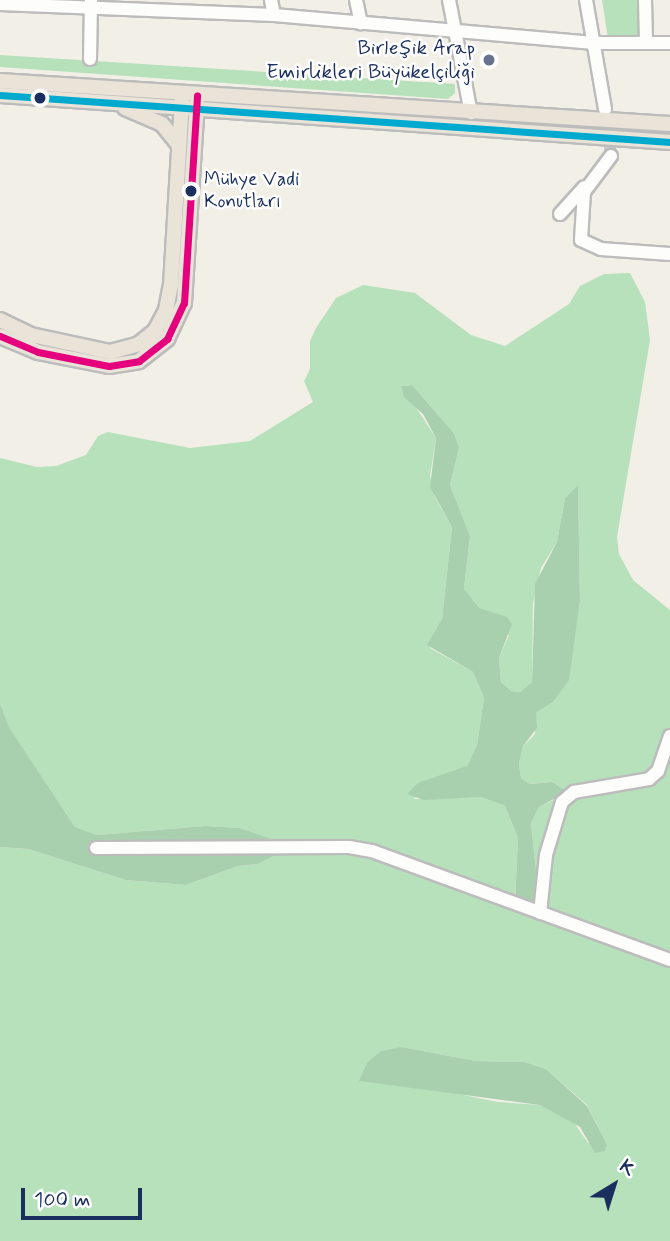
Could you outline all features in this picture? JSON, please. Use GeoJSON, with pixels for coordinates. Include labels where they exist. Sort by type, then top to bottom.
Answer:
{"type":"FeatureCollection","features":[{"type":"Feature","properties":{"kind":"main road"},"geometry":{"type":"LineString","coordinates":[[0,81],[189,102],[670,142]]}},
{"type":"Feature","properties":{"kind":"main road"},"geometry":{"type":"LineString","coordinates":[[0,95],[114,103],[189,102],[670,124]]}},
{"type":"Feature","properties":{"kind":"main road"},"geometry":{"type":"LineString","coordinates":[[0,320],[30,335],[96,351],[122,350],[151,335],[168,303],[178,145],[189,102]]}},
{"type":"Feature","properties":{"kind":"main road"},"geometry":{"type":"LineString","coordinates":[[0,336],[22,347],[101,366],[133,362],[164,344],[184,303],[189,102]]}},
{"type":"Feature","properties":{"kind":"main road"},"geometry":{"type":"LineString","coordinates":[[114,103],[162,124],[178,145]]}},
{"type":"Feature","properties":{"kind":"street"},"geometry":{"type":"LineString","coordinates":[[271,0],[274,15]]}},
{"type":"Feature","properties":{"kind":"street"},"geometry":{"type":"LineString","coordinates":[[356,0],[361,23]]}},
{"type":"Feature","properties":{"kind":"street"},"geometry":{"type":"LineString","coordinates":[[449,0],[471,113]]}},
{"type":"Feature","properties":{"kind":"street"},"geometry":{"type":"LineString","coordinates":[[586,0],[605,109]]}},
{"type":"Feature","properties":{"kind":"street"},"geometry":{"type":"LineString","coordinates":[[645,0],[646,42]]}},
{"type":"Feature","properties":{"kind":"street"},"geometry":{"type":"LineString","coordinates":[[0,4],[175,6],[361,23],[455,28],[594,43],[670,43]]}},
{"type":"Feature","properties":{"kind":"street"},"geometry":{"type":"LineString","coordinates":[[90,59],[91,5]]}},
{"type":"Feature","properties":{"kind":"street"},"geometry":{"type":"LineString","coordinates":[[560,214],[611,156]]}},
{"type":"Feature","properties":{"kind":"street"},"geometry":{"type":"LineString","coordinates":[[586,184],[580,214],[583,242],[601,249],[670,254]]}},
{"type":"Feature","properties":{"kind":"street"},"geometry":{"type":"LineString","coordinates":[[540,913],[546,855],[562,802],[574,792],[649,779],[658,771],[670,736]]}},
{"type":"Feature","properties":{"kind":"street"},"geometry":{"type":"LineString","coordinates":[[96,848],[349,847],[670,960]]}},
{"type":"Feature","properties":{"kind":"green space"},"geometry":{"type":"Polygon","coordinates":[[[602,0],[640,0],[642,37],[608,38],[602,0]]]}},
{"type":"Feature","properties":{"kind":"green space"},"geometry":{"type":"Polygon","coordinates":[[[0,55],[455,84],[455,93],[448,99],[0,67],[0,55]]]}},
{"type":"Feature","properties":{"kind":"green space"},"geometry":{"type":"Polygon","coordinates":[[[317,110],[670,132],[670,135],[317,110]]]}},
{"type":"Feature","properties":{"kind":"green space"},"geometry":{"type":"Polygon","coordinates":[[[630,273],[645,302],[650,340],[617,537],[619,554],[633,580],[670,610],[670,1241],[0,1241],[0,847],[28,849],[126,880],[186,885],[238,866],[258,864],[293,846],[240,828],[205,826],[97,835],[75,827],[9,727],[0,703],[0,458],[37,467],[56,466],[86,455],[98,436],[108,432],[190,448],[250,441],[313,402],[304,381],[310,369],[310,341],[336,298],[363,285],[415,293],[471,335],[505,346],[569,304],[580,286],[604,274],[630,273]],[[412,385],[402,386],[436,438],[430,476],[435,497],[452,527],[442,619],[430,648],[473,672],[484,698],[477,745],[467,766],[413,799],[481,797],[505,806],[518,838],[515,903],[538,889],[531,823],[539,807],[564,795],[552,782],[530,784],[521,778],[519,764],[523,746],[535,734],[536,713],[553,702],[568,680],[580,601],[578,486],[565,498],[557,542],[541,568],[533,603],[532,682],[520,692],[511,691],[501,682],[499,658],[509,635],[470,601],[464,589],[470,536],[450,485],[459,448],[454,433],[412,385]],[[402,1047],[434,1089],[498,1102],[540,1105],[573,1121],[588,1143],[607,1144],[587,1105],[546,1069],[525,1062],[476,1061],[402,1047]]]}},
{"type":"Feature","properties":{"kind":"green space"},"geometry":{"type":"Polygon","coordinates":[[[412,385],[454,433],[459,448],[450,485],[470,536],[464,589],[479,608],[507,617],[512,624],[499,658],[501,682],[511,691],[520,692],[532,682],[535,584],[557,542],[565,498],[578,485],[580,601],[569,680],[553,702],[536,713],[537,728],[523,746],[519,764],[521,778],[530,784],[552,782],[567,792],[539,807],[531,823],[538,889],[529,909],[515,904],[518,838],[505,806],[481,797],[424,800],[407,794],[418,783],[467,766],[477,745],[484,698],[473,672],[427,645],[442,619],[452,527],[430,487],[436,438],[423,414],[404,397],[401,386],[412,385]]]}},
{"type":"Feature","properties":{"kind":"green space"},"geometry":{"type":"Polygon","coordinates":[[[0,703],[9,727],[75,827],[97,835],[205,826],[240,828],[293,846],[258,864],[238,866],[186,885],[126,880],[28,849],[0,847],[0,703]]]}},
{"type":"Feature","properties":{"kind":"green space"},"geometry":{"type":"Polygon","coordinates":[[[402,1047],[476,1061],[525,1062],[546,1069],[587,1106],[607,1144],[605,1151],[595,1153],[580,1127],[540,1105],[359,1081],[367,1063],[381,1051],[402,1047]]]}},
{"type":"Feature","properties":{"kind":"tunnel"},"geometry":{"type":"LineString","coordinates":[[605,111],[611,156]]}},
{"type":"Feature","properties":{"kind":"transit line"},"geometry":{"type":"LineString","coordinates":[[0,95],[670,142]]}},
{"type":"Feature","properties":{"kind":"transit line"},"geometry":{"type":"LineString","coordinates":[[0,336],[38,352],[109,366],[139,361],[167,339],[184,303],[197,95]]}},
{"type":"Feature","properties":{"kind":"place","name":"Birleşik Arap Emirlikleri Büyükelçiliği"},"geometry":{"type":"Point","coordinates":[489,60]}},
{"type":"Feature","properties":{"kind":"place","name":"Mühye Vadi Konutları"},"geometry":{"type":"Point","coordinates":[191,191]}}]}
